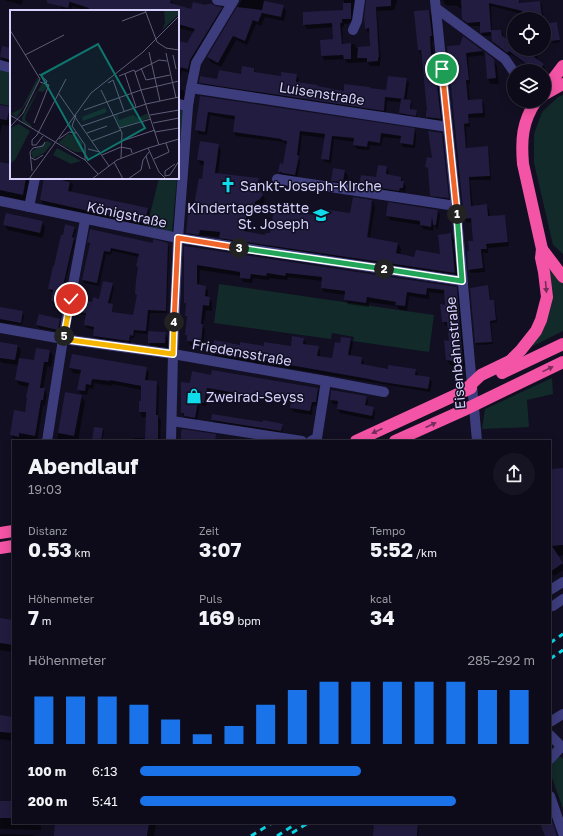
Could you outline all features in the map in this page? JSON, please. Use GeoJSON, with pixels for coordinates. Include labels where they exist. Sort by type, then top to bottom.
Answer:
{"type":"FeatureCollection","features":[{"type":"Feature","properties":{"kind":"highway"},"geometry":{"type":"LineString","coordinates":[[551,82],[563,66]]}},
{"type":"Feature","properties":{"kind":"highway"},"geometry":{"type":"LineString","coordinates":[[551,90],[563,84]]}},
{"type":"Feature","properties":{"kind":"highway"},"geometry":{"type":"LineString","coordinates":[[464,391],[480,375],[510,361],[521,350],[536,331],[541,320],[547,297],[541,258],[542,249],[523,164],[522,153],[526,120],[531,108]]}},
{"type":"Feature","properties":{"kind":"highway"},"geometry":{"type":"LineString","coordinates":[[542,249],[563,277]]}},
{"type":"Feature","properties":{"kind":"highway"},"geometry":{"type":"LineString","coordinates":[[358,440],[563,344]]}},
{"type":"Feature","properties":{"kind":"highway"},"geometry":{"type":"LineString","coordinates":[[397,440],[464,410],[563,362]]}},
{"type":"Feature","properties":{"kind":"highway"},"geometry":{"type":"LineString","coordinates":[[0,533],[12,531]]}},
{"type":"Feature","properties":{"kind":"highway"},"geometry":{"type":"LineString","coordinates":[[0,548],[12,546]]}},
{"type":"Feature","properties":{"kind":"street"},"geometry":{"type":"LineString","coordinates":[[171,440],[178,238],[188,106],[196,63],[233,1],[217,0]]}},
{"type":"Feature","properties":{"kind":"street"},"geometry":{"type":"LineString","coordinates":[[353,30],[360,0]]}},
{"type":"Feature","properties":{"kind":"street"},"geometry":{"type":"LineString","coordinates":[[436,4],[505,59],[508,64]]}},
{"type":"Feature","properties":{"kind":"street","name":"Eisenbahnstraße"},"geometry":{"type":"LineString","coordinates":[[436,4],[477,440]]}},
{"type":"Feature","properties":{"kind":"street"},"geometry":{"type":"LineString","coordinates":[[0,65],[10,68]]}},
{"type":"Feature","properties":{"kind":"street","name":"Luisenstraße"},"geometry":{"type":"LineString","coordinates":[[191,88],[448,127]]}},
{"type":"Feature","properties":{"kind":"street"},"geometry":{"type":"LineString","coordinates":[[179,104],[188,106]]}},
{"type":"Feature","properties":{"kind":"street"},"geometry":{"type":"LineString","coordinates":[[29,207],[35,179]]}},
{"type":"Feature","properties":{"kind":"street"},"geometry":{"type":"LineString","coordinates":[[278,179],[456,206]]}},
{"type":"Feature","properties":{"kind":"street","name":"Königstraße"},"geometry":{"type":"LineString","coordinates":[[0,201],[85,220],[178,238],[462,281]]}},
{"type":"Feature","properties":{"kind":"street"},"geometry":{"type":"LineString","coordinates":[[47,440],[63,339],[85,220]]}},
{"type":"Feature","properties":{"kind":"street","name":"Friedensstraße"},"geometry":{"type":"LineString","coordinates":[[0,328],[63,339],[173,354],[384,392]]}},
{"type":"Feature","properties":{"kind":"street"},"geometry":{"type":"LineString","coordinates":[[314,440],[326,381]]}},
{"type":"Feature","properties":{"kind":"street"},"geometry":{"type":"LineString","coordinates":[[172,421],[296,440]]}},
{"type":"Feature","properties":{"kind":"street"},"geometry":{"type":"LineString","coordinates":[[551,589],[563,582]]}},
{"type":"Feature","properties":{"kind":"street"},"geometry":{"type":"LineString","coordinates":[[551,606],[563,599]]}},
{"type":"Feature","properties":{"kind":"street"},"geometry":{"type":"LineString","coordinates":[[551,721],[563,714]]}},
{"type":"Feature","properties":{"kind":"street"},"geometry":{"type":"LineString","coordinates":[[551,736],[562,747],[551,757]]}},
{"type":"Feature","properties":{"kind":"street"},"geometry":{"type":"LineString","coordinates":[[551,799],[563,833]]}},
{"type":"Feature","properties":{"kind":"green space"},"geometry":{"type":"Polygon","coordinates":[[[0,70],[10,73],[10,106],[0,104],[0,70]]]}},
{"type":"Feature","properties":{"kind":"green space"},"geometry":{"type":"Polygon","coordinates":[[[563,95],[563,254],[553,245],[534,163],[534,134],[542,112],[546,108],[551,108],[551,104],[558,97],[563,95]]]}},
{"type":"Feature","properties":{"kind":"green space"},"geometry":{"type":"Polygon","coordinates":[[[179,109],[183,110],[179,154],[179,109]]]}},
{"type":"Feature","properties":{"kind":"green space"},"geometry":{"type":"Polygon","coordinates":[[[159,179],[177,179],[172,232],[147,226],[159,179]]]}},
{"type":"Feature","properties":{"kind":"green space"},"geometry":{"type":"Polygon","coordinates":[[[549,267],[563,282],[563,331],[533,346],[532,345],[549,267]]]}},
{"type":"Feature","properties":{"kind":"green space"},"geometry":{"type":"Polygon","coordinates":[[[219,284],[434,315],[429,352],[353,341],[354,337],[332,333],[331,339],[214,323],[219,284]]]}},
{"type":"Feature","properties":{"kind":"green space"},"geometry":{"type":"Polygon","coordinates":[[[552,378],[553,394],[527,400],[529,427],[482,429],[485,409],[552,378]]]}},
{"type":"Feature","properties":{"kind":"green space"},"geometry":{"type":"Polygon","coordinates":[[[556,756],[563,759],[563,809],[551,775],[551,761],[556,756]]]}},
{"type":"Feature","properties":{"kind":"building"},"geometry":{"type":"Polygon","coordinates":[[[47,0],[70,0],[68,8],[47,3],[47,0]]]}},
{"type":"Feature","properties":{"kind":"building"},"geometry":{"type":"Polygon","coordinates":[[[70,0],[171,0],[170,3],[191,9],[193,2],[206,5],[212,4],[222,8],[190,60],[188,69],[179,67],[179,46],[181,41],[187,43],[195,29],[179,24],[179,10],[88,10],[89,8],[70,2],[70,0]]]}},
{"type":"Feature","properties":{"kind":"building"},"geometry":{"type":"Polygon","coordinates":[[[366,0],[391,0],[391,6],[376,7],[378,61],[367,62],[367,58],[357,58],[358,47],[370,46],[369,28],[365,29],[364,18],[366,0]]]}},
{"type":"Feature","properties":{"kind":"building"},"geometry":{"type":"Polygon","coordinates":[[[461,0],[519,0],[519,3],[540,1],[541,12],[522,12],[489,3],[491,30],[501,30],[502,36],[507,39],[507,53],[492,41],[491,32],[480,33],[480,22],[467,23],[462,19],[461,0]]]}},
{"type":"Feature","properties":{"kind":"building"},"geometry":{"type":"Polygon","coordinates":[[[264,1],[284,5],[281,17],[262,13],[258,22],[253,20],[245,41],[233,36],[218,63],[207,57],[237,7],[262,10],[264,1]]]}},
{"type":"Feature","properties":{"kind":"building"},"geometry":{"type":"Polygon","coordinates":[[[343,3],[351,3],[351,19],[342,19],[342,23],[340,23],[342,44],[351,43],[351,59],[344,59],[343,55],[321,56],[320,40],[333,39],[332,23],[303,25],[303,12],[343,10],[343,3]]]}},
{"type":"Feature","properties":{"kind":"building"},"geometry":{"type":"Polygon","coordinates":[[[429,10],[432,36],[430,36],[431,53],[434,77],[436,76],[441,119],[426,117],[427,111],[421,50],[418,50],[416,32],[414,11],[429,10]]]}},
{"type":"Feature","properties":{"kind":"building"},"geometry":{"type":"Polygon","coordinates":[[[557,22],[560,40],[551,41],[551,23],[557,22]]]}},
{"type":"Feature","properties":{"kind":"building"},"geometry":{"type":"Polygon","coordinates":[[[463,36],[483,51],[466,53],[469,80],[466,80],[468,100],[482,99],[483,113],[468,114],[469,123],[464,124],[466,148],[488,146],[490,176],[469,177],[471,206],[487,204],[488,216],[505,215],[508,242],[486,244],[487,249],[481,249],[483,268],[468,270],[468,241],[473,241],[471,218],[464,219],[447,46],[460,45],[463,36]]]}},
{"type":"Feature","properties":{"kind":"building"},"geometry":{"type":"Polygon","coordinates":[[[2,46],[10,48],[10,60],[0,57],[2,46]]]}},
{"type":"Feature","properties":{"kind":"building"},"geometry":{"type":"Polygon","coordinates":[[[485,52],[494,59],[496,78],[487,79],[485,52]]]}},
{"type":"Feature","properties":{"kind":"building"},"geometry":{"type":"Polygon","coordinates":[[[516,56],[535,56],[534,57],[544,64],[527,64],[516,56]]]}},
{"type":"Feature","properties":{"kind":"building"},"geometry":{"type":"Polygon","coordinates":[[[242,66],[254,68],[254,72],[281,76],[281,72],[297,74],[296,82],[344,91],[344,84],[386,90],[388,76],[407,78],[404,99],[385,97],[384,111],[199,83],[200,76],[217,79],[219,70],[241,74],[242,66]]]}},
{"type":"Feature","properties":{"kind":"building"},"geometry":{"type":"Polygon","coordinates":[[[200,96],[415,128],[413,145],[400,143],[401,136],[381,133],[380,143],[368,141],[367,147],[353,145],[354,138],[332,136],[329,160],[321,159],[325,134],[300,131],[297,155],[299,156],[295,175],[282,173],[278,172],[280,163],[283,164],[287,141],[233,132],[235,116],[208,112],[205,132],[195,130],[200,96]]]}},
{"type":"Feature","properties":{"kind":"building"},"geometry":{"type":"Polygon","coordinates":[[[401,99],[411,100],[410,109],[417,110],[416,116],[399,113],[401,99]]]}},
{"type":"Feature","properties":{"kind":"building"},"geometry":{"type":"Polygon","coordinates":[[[0,105],[10,107],[7,120],[0,119],[0,105]]]}},
{"type":"Feature","properties":{"kind":"building"},"geometry":{"type":"Polygon","coordinates":[[[428,131],[442,133],[449,198],[430,196],[428,168],[425,167],[427,157],[432,158],[428,131]]]}},
{"type":"Feature","properties":{"kind":"building"},"geometry":{"type":"Polygon","coordinates":[[[200,141],[219,144],[215,173],[259,178],[257,187],[261,190],[263,195],[255,202],[254,209],[248,208],[244,231],[265,235],[265,233],[270,233],[274,209],[322,216],[323,209],[350,213],[353,197],[372,200],[367,237],[398,243],[396,253],[414,257],[416,250],[440,254],[438,235],[451,233],[455,273],[219,238],[220,232],[200,230],[199,235],[186,233],[189,204],[194,205],[199,178],[202,179],[204,161],[197,160],[200,141]]]}},
{"type":"Feature","properties":{"kind":"building"},"geometry":{"type":"Polygon","coordinates":[[[0,162],[10,164],[10,179],[26,179],[23,195],[0,190],[0,162]]]}},
{"type":"Feature","properties":{"kind":"building"},"geometry":{"type":"Polygon","coordinates":[[[378,165],[387,166],[386,174],[401,177],[401,181],[404,181],[403,188],[400,188],[399,191],[359,185],[361,175],[376,177],[378,165]]]}},
{"type":"Feature","properties":{"kind":"building"},"geometry":{"type":"Polygon","coordinates":[[[333,168],[345,170],[343,182],[331,181],[333,168]]]}},
{"type":"Feature","properties":{"kind":"building"},"geometry":{"type":"Polygon","coordinates":[[[44,179],[58,179],[70,182],[68,191],[148,208],[145,222],[40,200],[44,179]]]}},
{"type":"Feature","properties":{"kind":"building"},"geometry":{"type":"Polygon","coordinates":[[[388,202],[438,210],[436,225],[433,225],[432,217],[431,227],[420,225],[420,221],[386,216],[388,202]]]}},
{"type":"Feature","properties":{"kind":"building"},"geometry":{"type":"Polygon","coordinates":[[[6,213],[43,221],[40,233],[3,225],[6,213]]]}},
{"type":"Feature","properties":{"kind":"building"},"geometry":{"type":"Polygon","coordinates":[[[65,224],[75,227],[72,237],[74,238],[61,295],[61,303],[51,301],[53,290],[48,289],[65,224]]]}},
{"type":"Feature","properties":{"kind":"building"},"geometry":{"type":"Polygon","coordinates":[[[90,229],[153,243],[153,239],[168,243],[166,311],[148,310],[146,331],[134,330],[133,336],[130,335],[129,341],[93,336],[94,327],[84,325],[86,313],[78,312],[80,300],[92,302],[93,297],[99,299],[103,281],[113,283],[108,303],[113,304],[112,312],[133,315],[137,295],[135,294],[138,267],[136,266],[139,254],[111,248],[110,252],[104,251],[97,283],[82,280],[90,243],[87,243],[90,229]]]}},
{"type":"Feature","properties":{"kind":"building"},"geometry":{"type":"Polygon","coordinates":[[[184,246],[457,287],[463,363],[446,360],[444,340],[449,341],[447,322],[442,322],[440,304],[445,305],[444,290],[427,288],[426,295],[407,292],[405,306],[395,305],[396,302],[367,297],[366,303],[344,300],[345,291],[321,288],[322,277],[286,273],[285,276],[267,273],[266,276],[251,274],[250,279],[240,278],[240,272],[197,265],[197,284],[206,286],[205,296],[210,297],[209,306],[203,305],[201,343],[187,341],[187,335],[185,335],[187,316],[185,316],[186,303],[184,303],[184,246]]]}},
{"type":"Feature","properties":{"kind":"building"},"geometry":{"type":"Polygon","coordinates":[[[488,285],[490,300],[494,300],[496,320],[490,321],[492,342],[475,343],[470,288],[488,285]]]}},
{"type":"Feature","properties":{"kind":"building"},"geometry":{"type":"Polygon","coordinates":[[[0,307],[23,311],[21,323],[0,319],[0,307]]]}},
{"type":"Feature","properties":{"kind":"building"},"geometry":{"type":"Polygon","coordinates":[[[39,314],[60,319],[58,330],[36,325],[39,314]]]}},
{"type":"Feature","properties":{"kind":"building"},"geometry":{"type":"Polygon","coordinates":[[[148,331],[166,332],[165,343],[148,343],[148,331]]]}},
{"type":"Feature","properties":{"kind":"building"},"geometry":{"type":"Polygon","coordinates":[[[292,336],[304,338],[303,344],[319,346],[317,356],[332,358],[335,342],[340,343],[341,337],[351,338],[348,355],[362,357],[361,364],[388,369],[388,365],[416,369],[415,375],[430,377],[428,389],[250,358],[232,357],[212,353],[214,340],[240,345],[240,342],[264,346],[264,342],[291,346],[292,336]]]}},
{"type":"Feature","properties":{"kind":"building"},"geometry":{"type":"Polygon","coordinates":[[[0,342],[18,345],[15,360],[0,358],[0,342]]]}},
{"type":"Feature","properties":{"kind":"building"},"geometry":{"type":"Polygon","coordinates":[[[36,348],[50,350],[48,362],[44,362],[40,388],[45,388],[43,400],[41,400],[35,436],[19,433],[19,437],[10,435],[14,410],[25,412],[29,383],[15,380],[19,358],[34,360],[36,348]]]}},
{"type":"Feature","properties":{"kind":"building"},"geometry":{"type":"Polygon","coordinates":[[[72,354],[147,367],[145,380],[157,381],[156,415],[158,415],[158,439],[145,439],[146,412],[139,412],[141,386],[110,380],[92,379],[91,385],[86,384],[85,391],[77,390],[81,370],[69,368],[72,354]]]}},
{"type":"Feature","properties":{"kind":"building"},"geometry":{"type":"Polygon","coordinates":[[[212,370],[318,388],[316,402],[312,402],[310,411],[290,408],[292,399],[268,394],[267,398],[207,388],[204,403],[198,402],[195,418],[184,416],[184,413],[181,413],[181,382],[190,383],[192,371],[211,375],[212,370]]]}},
{"type":"Feature","properties":{"kind":"building"},"geometry":{"type":"Polygon","coordinates":[[[331,390],[367,396],[365,405],[374,407],[372,416],[337,409],[338,401],[330,400],[331,390]]]}},
{"type":"Feature","properties":{"kind":"building"},"geometry":{"type":"Polygon","coordinates":[[[65,392],[82,395],[74,436],[58,433],[65,392]]]}},
{"type":"Feature","properties":{"kind":"building"},"geometry":{"type":"Polygon","coordinates":[[[212,414],[283,424],[281,431],[211,420],[212,414]]]}},
{"type":"Feature","properties":{"kind":"building"},"geometry":{"type":"Polygon","coordinates":[[[94,427],[103,428],[101,440],[92,440],[94,427]]]}},
{"type":"Feature","properties":{"kind":"building"},"geometry":{"type":"Polygon","coordinates":[[[182,429],[216,434],[215,440],[181,440],[182,429]]]}},
{"type":"Feature","properties":{"kind":"building"},"geometry":{"type":"Polygon","coordinates":[[[563,468],[563,545],[552,546],[563,563],[551,571],[551,469],[563,468]]]}},
{"type":"Feature","properties":{"kind":"building"},"geometry":{"type":"Polygon","coordinates":[[[0,618],[12,620],[12,645],[0,643],[0,618]]]}},
{"type":"Feature","properties":{"kind":"building"},"geometry":{"type":"Polygon","coordinates":[[[0,715],[12,717],[12,733],[0,732],[0,715]]]}},
{"type":"Feature","properties":{"kind":"building"},"geometry":{"type":"Polygon","coordinates":[[[0,801],[12,801],[12,818],[0,818],[0,801]]]}},
{"type":"Feature","properties":{"kind":"building"},"geometry":{"type":"Polygon","coordinates":[[[553,823],[557,836],[545,836],[540,824],[553,823]]]}},
{"type":"Feature","properties":{"kind":"building"},"geometry":{"type":"Polygon","coordinates":[[[55,824],[149,824],[147,836],[54,836],[55,824]]]}},
{"type":"Feature","properties":{"kind":"building"},"geometry":{"type":"Polygon","coordinates":[[[374,824],[418,824],[417,836],[373,836],[374,824]]]}},
{"type":"Feature","properties":{"kind":"railway"},"geometry":{"type":"LineString","coordinates":[[551,642],[563,634]]}},
{"type":"Feature","properties":{"kind":"railway"},"geometry":{"type":"LineString","coordinates":[[551,658],[563,650]]}},
{"type":"Feature","properties":{"kind":"railway"},"geometry":{"type":"LineString","coordinates":[[251,836],[270,824]]}},
{"type":"Feature","properties":{"kind":"railway"},"geometry":{"type":"LineString","coordinates":[[277,836],[295,824]]}},
{"type":"Feature","properties":{"kind":"railway"},"geometry":{"type":"LineString","coordinates":[[292,833],[306,824]]}},
{"type":"Feature","properties":{"kind":"place","name":"Sankt-Joseph-Kirche"},"geometry":{"type":"Point","coordinates":[228,185]}},
{"type":"Feature","properties":{"kind":"place","name":"Kindertagesstätte St. Joseph"},"geometry":{"type":"Point","coordinates":[321,215]}},
{"type":"Feature","properties":{"kind":"place","name":"Zweirad-Seyss"},"geometry":{"type":"Point","coordinates":[194,396]}},
{"type":"Feature","properties":{"kind":"route"},"geometry":{"type":"LineString","coordinates":[[71,299],[63,339],[173,354],[178,238],[462,281],[442,69]]}}]}
